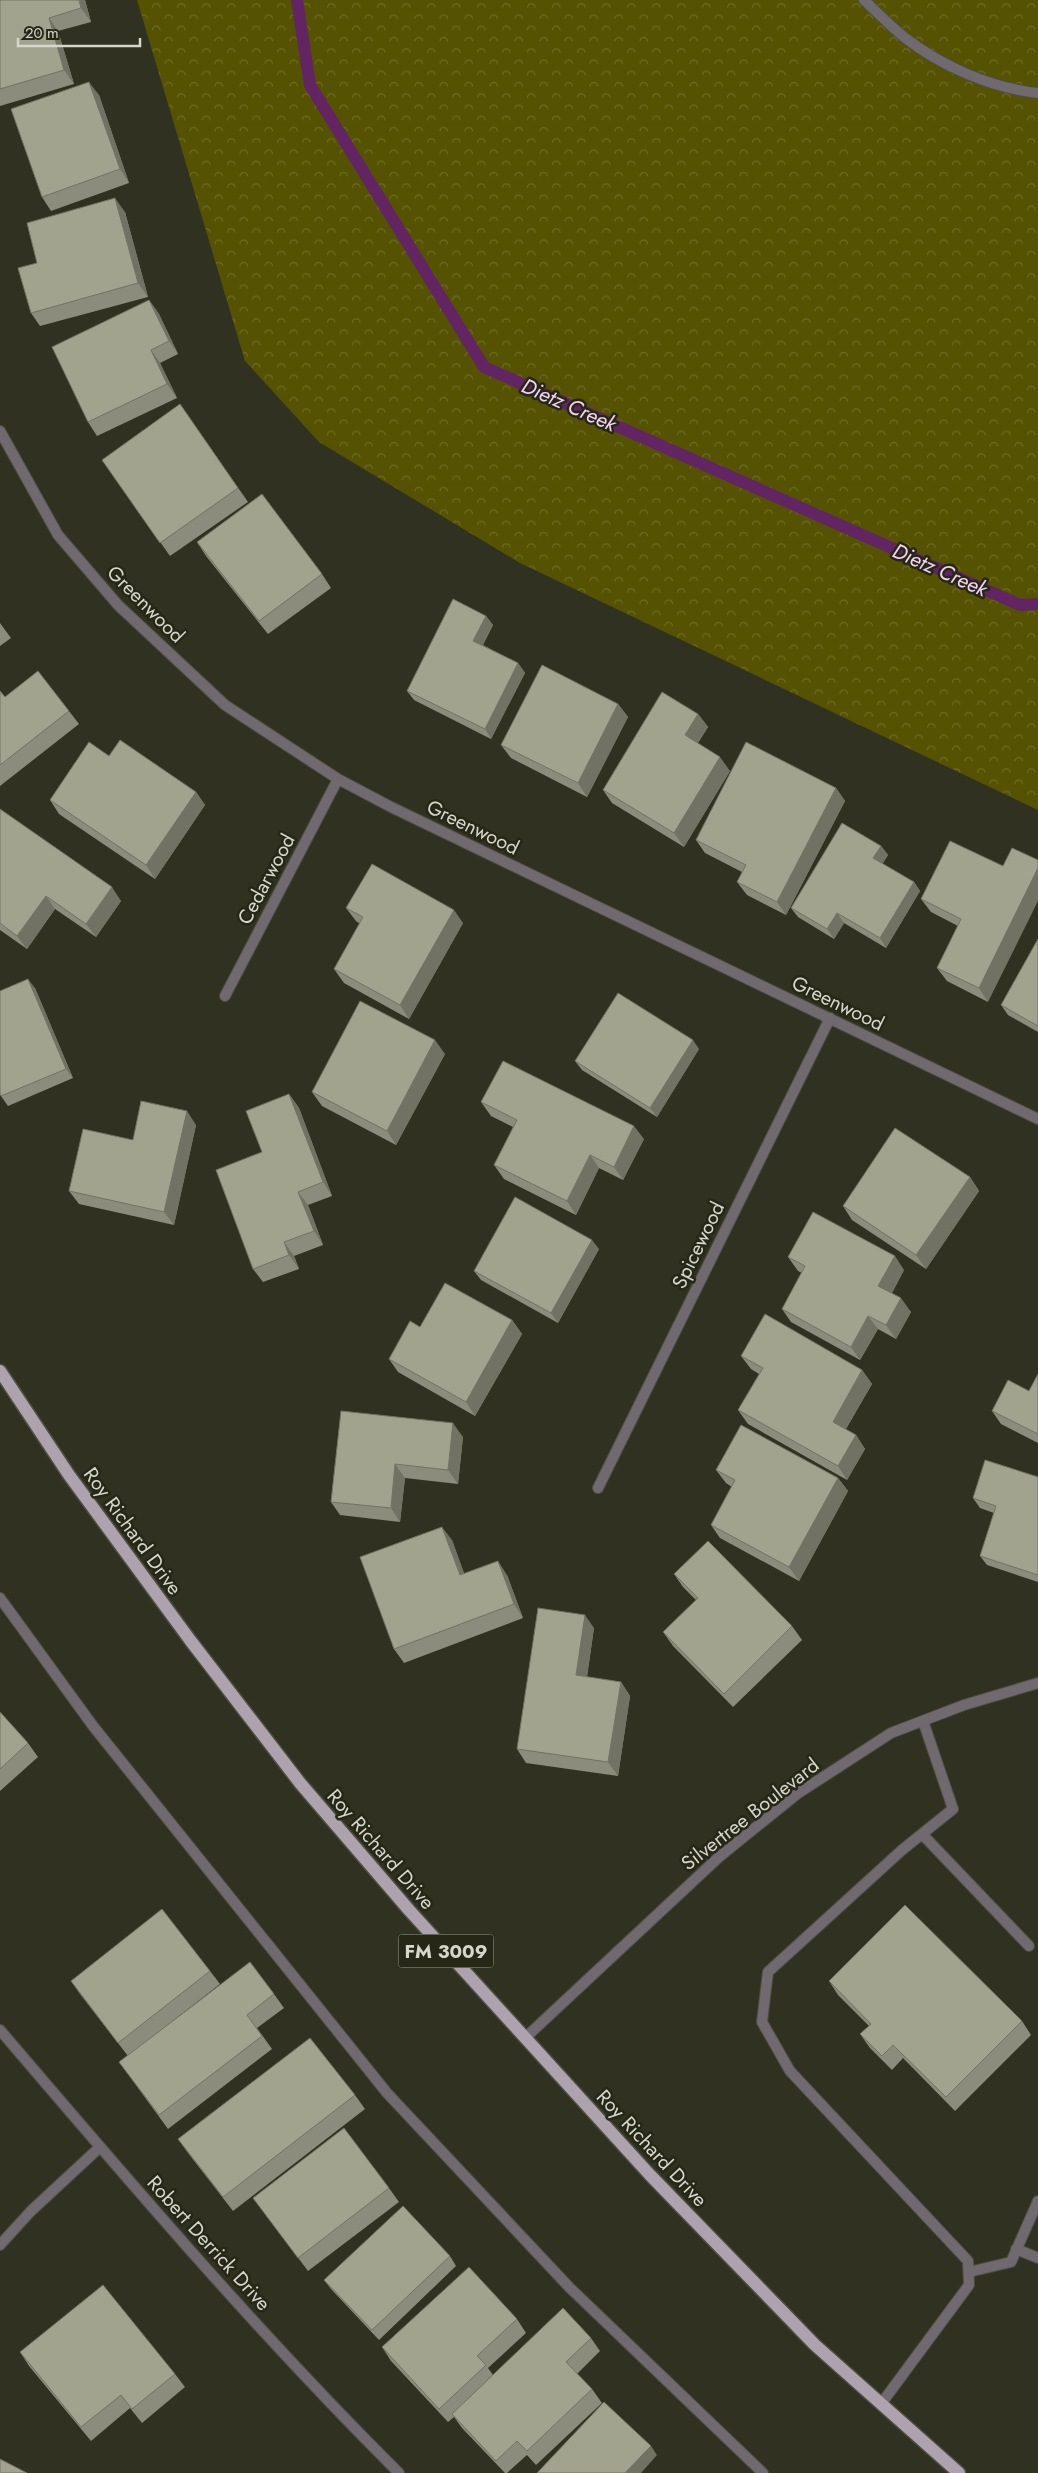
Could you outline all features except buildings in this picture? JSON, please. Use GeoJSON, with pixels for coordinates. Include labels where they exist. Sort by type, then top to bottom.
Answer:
{"type":"FeatureCollection","features":[{"type":"Feature","properties":{"kind":"main road","name":"Roy Richard Drive"},"geometry":{"type":"LineString","coordinates":[[0,1371],[69,1475],[190,1640],[300,1783],[409,1910],[650,2175],[808,2338],[959,2473]]}},
{"type":"Feature","properties":{"kind":"street"},"geometry":{"type":"LineString","coordinates":[[864,0],[904,37],[938,59],[991,83],[1038,93]]}},
{"type":"Feature","properties":{"kind":"street","name":"Greenwood"},"geometry":{"type":"LineString","coordinates":[[0,431],[58,535],[118,605],[225,705],[338,779],[391,808],[1038,1119]]}},
{"type":"Feature","properties":{"kind":"street","name":"Cedarwood"},"geometry":{"type":"LineString","coordinates":[[225,996],[338,779]]}},
{"type":"Feature","properties":{"kind":"street","name":"Spicewood"},"geometry":{"type":"LineString","coordinates":[[598,1488],[830,1018]]}},
{"type":"Feature","properties":{"kind":"street"},"geometry":{"type":"LineString","coordinates":[[0,1598],[99,1734],[387,2093],[480,2195],[570,2288],[763,2473]]}},
{"type":"Feature","properties":{"kind":"street","name":"Silvertree Boulevard"},"geometry":{"type":"LineString","coordinates":[[525,2038],[719,1857],[797,1794],[891,1733],[964,1705],[1038,1684]]}},
{"type":"Feature","properties":{"kind":"street"},"geometry":{"type":"LineString","coordinates":[[881,2404],[969,2285],[968,2261],[790,2071],[762,2022],[768,1972],[922,1834],[954,1809],[923,1721]]}},
{"type":"Feature","properties":{"kind":"street"},"geometry":{"type":"LineString","coordinates":[[922,1834],[1029,1946]]}},
{"type":"Feature","properties":{"kind":"street","name":"Robert Derrick Drive"},"geometry":{"type":"LineString","coordinates":[[0,2030],[100,2147],[280,2350],[400,2473]]}},
{"type":"Feature","properties":{"kind":"street"},"geometry":{"type":"LineString","coordinates":[[0,2245],[31,2210],[100,2147]]}},
{"type":"Feature","properties":{"kind":"street"},"geometry":{"type":"LineString","coordinates":[[969,2272],[1010,2262],[1038,2201]]}},
{"type":"Feature","properties":{"kind":"street"},"geometry":{"type":"LineString","coordinates":[[1016,2249],[1038,2258]]}},
{"type":"Feature","properties":{"kind":"green space"},"geometry":{"type":"Polygon","coordinates":[[[137,0],[1038,0],[1038,810],[520,563],[319,442],[245,361],[137,0]]]}},
{"type":"Feature","properties":{"kind":"waterway","name":"Dietz Creek"},"geometry":{"type":"LineString","coordinates":[[297,0],[310,85],[484,367],[1020,605],[1038,604]]}}]}
